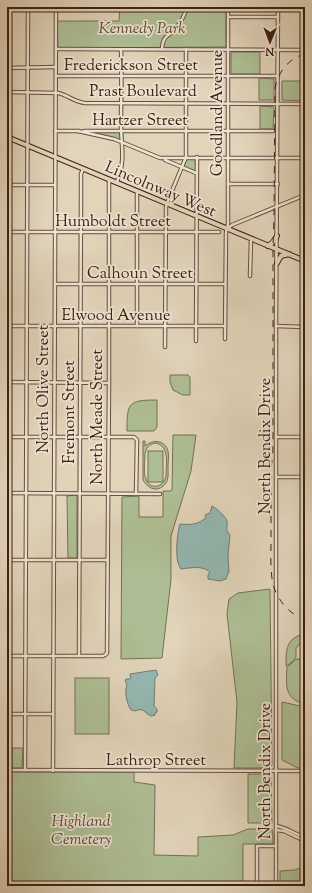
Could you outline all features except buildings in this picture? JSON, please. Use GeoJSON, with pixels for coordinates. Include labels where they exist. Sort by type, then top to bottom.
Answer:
{"type":"FeatureCollection","features":[{"type":"Feature","properties":{"kind":"main road","name":"Lincolnway West"},"geometry":{"type":"LineString","coordinates":[[7,137],[305,261]]}},
{"type":"Feature","properties":{"kind":"main road"},"geometry":{"type":"LineString","coordinates":[[268,246],[277,236]]}},
{"type":"Feature","properties":{"kind":"main road"},"geometry":{"type":"LineString","coordinates":[[277,263],[281,256],[289,254]]}},
{"type":"Feature","properties":{"kind":"street"},"geometry":{"type":"LineString","coordinates":[[7,7],[56,7]]}},
{"type":"Feature","properties":{"kind":"street"},"geometry":{"type":"LineString","coordinates":[[25,770],[28,7]]}},
{"type":"Feature","properties":{"kind":"street","name":"North Olive Street"},"geometry":{"type":"LineString","coordinates":[[53,770],[56,7]]}},
{"type":"Feature","properties":{"kind":"street"},"geometry":{"type":"LineString","coordinates":[[120,8],[167,7]]}},
{"type":"Feature","properties":{"kind":"street"},"geometry":{"type":"LineString","coordinates":[[162,49],[164,39],[177,27],[187,7]]}},
{"type":"Feature","properties":{"kind":"street","name":"Goodland Avenue"},"geometry":{"type":"LineString","coordinates":[[225,339],[226,232],[228,224],[228,7]]}},
{"type":"Feature","properties":{"kind":"street","name":"North Bendix Drive"},"geometry":{"type":"LineString","coordinates":[[276,886],[276,326],[278,7]]}},
{"type":"Feature","properties":{"kind":"street"},"geometry":{"type":"LineString","coordinates":[[229,16],[278,17]]}},
{"type":"Feature","properties":{"kind":"street"},"geometry":{"type":"LineString","coordinates":[[56,49],[305,50]]}},
{"type":"Feature","properties":{"kind":"street"},"geometry":{"type":"LineString","coordinates":[[117,182],[123,162],[123,142],[121,131],[121,49]]}},
{"type":"Feature","properties":{"kind":"street"},"geometry":{"type":"LineString","coordinates":[[165,347],[166,203],[186,157],[186,50]]}},
{"type":"Feature","properties":{"kind":"street","name":"Frederickson Street"},"geometry":{"type":"LineString","coordinates":[[7,68],[56,67]]}},
{"type":"Feature","properties":{"kind":"street","name":"Frederickson Street"},"geometry":{"type":"LineString","coordinates":[[56,76],[278,76]]}},
{"type":"Feature","properties":{"kind":"street","name":"Prast Boulevard"},"geometry":{"type":"LineString","coordinates":[[7,92],[56,92],[79,102],[305,104]]}},
{"type":"Feature","properties":{"kind":"street","name":"Hartzer Street"},"geometry":{"type":"LineString","coordinates":[[55,131],[273,131]]}},
{"type":"Feature","properties":{"kind":"street"},"geometry":{"type":"LineString","coordinates":[[78,131],[105,136],[160,158],[305,158]]}},
{"type":"Feature","properties":{"kind":"street"},"geometry":{"type":"LineString","coordinates":[[196,341],[197,157]]}},
{"type":"Feature","properties":{"kind":"street"},"geometry":{"type":"LineString","coordinates":[[165,160],[197,173]]}},
{"type":"Feature","properties":{"kind":"street","name":"Fremont Street"},"geometry":{"type":"LineString","coordinates":[[79,656],[80,284],[81,174],[83,168]]}},
{"type":"Feature","properties":{"kind":"street","name":"North Meade Street"},"geometry":{"type":"LineString","coordinates":[[79,656],[103,656],[106,655],[107,650],[109,179]]}},
{"type":"Feature","properties":{"kind":"street"},"geometry":{"type":"LineString","coordinates":[[228,184],[278,184]]}},
{"type":"Feature","properties":{"kind":"street"},"geometry":{"type":"LineString","coordinates":[[7,185],[55,185]]}},
{"type":"Feature","properties":{"kind":"street"},"geometry":{"type":"LineString","coordinates":[[137,191],[137,326]]}},
{"type":"Feature","properties":{"kind":"street"},"geometry":{"type":"LineString","coordinates":[[227,229],[232,225],[305,195],[305,261]]}},
{"type":"Feature","properties":{"kind":"street","name":"Humboldt Street"},"geometry":{"type":"LineString","coordinates":[[7,232],[219,232]]}},
{"type":"Feature","properties":{"kind":"street"},"geometry":{"type":"LineString","coordinates":[[250,238],[250,276]]}},
{"type":"Feature","properties":{"kind":"street","name":"Calhoun Street"},"geometry":{"type":"LineString","coordinates":[[55,284],[225,284]]}},
{"type":"Feature","properties":{"kind":"street","name":"Elwood Avenue"},"geometry":{"type":"LineString","coordinates":[[7,326],[225,326]]}},
{"type":"Feature","properties":{"kind":"street"},"geometry":{"type":"LineString","coordinates":[[276,326],[305,327]]}},
{"type":"Feature","properties":{"kind":"street"},"geometry":{"type":"LineString","coordinates":[[7,382],[109,382]]}},
{"type":"Feature","properties":{"kind":"street"},"geometry":{"type":"LineString","coordinates":[[7,437],[135,438],[136,494]]}},
{"type":"Feature","properties":{"kind":"street"},"geometry":{"type":"LineString","coordinates":[[276,437],[305,437]]}},
{"type":"Feature","properties":{"kind":"street"},"geometry":{"type":"LineString","coordinates":[[276,477],[305,477]]}},
{"type":"Feature","properties":{"kind":"street"},"geometry":{"type":"LineString","coordinates":[[7,493],[160,494]]}},
{"type":"Feature","properties":{"kind":"street"},"geometry":{"type":"LineString","coordinates":[[7,560],[108,560]]}},
{"type":"Feature","properties":{"kind":"street"},"geometry":{"type":"LineString","coordinates":[[7,656],[79,656]]}},
{"type":"Feature","properties":{"kind":"street"},"geometry":{"type":"LineString","coordinates":[[7,714],[53,714]]}},
{"type":"Feature","properties":{"kind":"street","name":"Lathrop Street"},"geometry":{"type":"LineString","coordinates":[[7,770],[305,771]]}},
{"type":"Feature","properties":{"kind":"street"},"geometry":{"type":"LineString","coordinates":[[276,826],[289,829],[305,837]]}},
{"type":"Feature","properties":{"kind":"street"},"geometry":{"type":"LineString","coordinates":[[276,830],[284,831],[305,841]]}},
{"type":"Feature","properties":{"kind":"street"},"geometry":{"type":"LineString","coordinates":[[257,886],[257,846],[276,846]]}},
{"type":"Feature","properties":{"kind":"green space","name":"Kennedy Park"},"geometry":{"type":"Polygon","coordinates":[[[120,7],[226,7],[226,47],[58,48],[57,21],[119,21],[120,7]]]}},
{"type":"Feature","properties":{"kind":"green space"},"geometry":{"type":"Polygon","coordinates":[[[231,52],[260,52],[260,74],[231,74],[231,52]]]}},
{"type":"Feature","properties":{"kind":"green space"},"geometry":{"type":"Polygon","coordinates":[[[259,78],[274,79],[274,100],[259,100],[259,78]]]}},
{"type":"Feature","properties":{"kind":"green space"},"geometry":{"type":"Polygon","coordinates":[[[282,81],[303,81],[303,101],[282,100],[282,81]]]}},
{"type":"Feature","properties":{"kind":"green space"},"geometry":{"type":"Polygon","coordinates":[[[260,106],[274,107],[273,129],[260,129],[260,106]]]}},
{"type":"Feature","properties":{"kind":"green space"},"geometry":{"type":"Polygon","coordinates":[[[120,132],[121,140],[92,133],[120,132]]]}},
{"type":"Feature","properties":{"kind":"green space"},"geometry":{"type":"Polygon","coordinates":[[[186,159],[195,159],[195,171],[184,167],[186,159]]]}},
{"type":"Feature","properties":{"kind":"green space"},"geometry":{"type":"Polygon","coordinates":[[[170,375],[188,375],[190,377],[190,395],[183,395],[173,390],[170,382],[170,375]]]}},
{"type":"Feature","properties":{"kind":"green space"},"geometry":{"type":"Polygon","coordinates":[[[157,400],[157,427],[154,431],[127,431],[128,414],[131,405],[140,401],[157,400]]]}},
{"type":"Feature","properties":{"kind":"green space"},"geometry":{"type":"Polygon","coordinates":[[[173,435],[196,435],[191,471],[171,536],[171,579],[162,658],[121,659],[122,497],[139,496],[139,517],[163,517],[163,491],[172,490],[173,435]]]}},
{"type":"Feature","properties":{"kind":"green space"},"geometry":{"type":"Polygon","coordinates":[[[143,441],[145,441],[145,446],[152,442],[162,443],[168,451],[168,479],[166,483],[160,488],[154,489],[145,484],[143,480],[143,441]],[[156,443],[150,445],[145,454],[145,476],[148,483],[154,486],[163,483],[166,476],[166,456],[160,445],[156,443]]]}},
{"type":"Feature","properties":{"kind":"green space"},"geometry":{"type":"Polygon","coordinates":[[[148,451],[163,451],[163,482],[148,482],[148,451]]]}},
{"type":"Feature","properties":{"kind":"green space"},"geometry":{"type":"Polygon","coordinates":[[[77,495],[77,558],[68,558],[67,496],[77,495]]]}},
{"type":"Feature","properties":{"kind":"green space"},"geometry":{"type":"Polygon","coordinates":[[[270,589],[272,765],[269,768],[234,768],[237,702],[227,614],[229,599],[238,593],[270,589]]]}},
{"type":"Feature","properties":{"kind":"green space"},"geometry":{"type":"Polygon","coordinates":[[[304,634],[304,642],[298,645],[296,649],[296,657],[286,666],[286,655],[290,642],[294,638],[304,634]]]}},
{"type":"Feature","properties":{"kind":"green space"},"geometry":{"type":"Polygon","coordinates":[[[296,659],[302,659],[305,662],[305,704],[293,699],[288,690],[286,680],[287,667],[296,659]]]}},
{"type":"Feature","properties":{"kind":"green space"},"geometry":{"type":"Polygon","coordinates":[[[75,678],[109,678],[109,734],[75,734],[75,678]]]}},
{"type":"Feature","properties":{"kind":"green space"},"geometry":{"type":"Polygon","coordinates":[[[282,702],[305,707],[305,768],[298,768],[282,760],[282,702]]]}},
{"type":"Feature","properties":{"kind":"green space"},"geometry":{"type":"Polygon","coordinates":[[[12,748],[23,748],[22,768],[12,768],[12,748]]]}},
{"type":"Feature","properties":{"kind":"green space","name":"Highland Cemetery"},"geometry":{"type":"Polygon","coordinates":[[[7,772],[134,772],[134,782],[155,785],[154,855],[198,856],[198,837],[233,835],[248,829],[272,829],[273,844],[243,844],[243,884],[240,886],[7,886],[7,772]]]}},
{"type":"Feature","properties":{"kind":"green space"},"geometry":{"type":"Polygon","coordinates":[[[248,774],[267,774],[271,777],[272,823],[248,823],[248,774]]]}},
{"type":"Feature","properties":{"kind":"green space"},"geometry":{"type":"Polygon","coordinates":[[[305,866],[305,886],[280,886],[280,871],[295,870],[305,866]]]}},
{"type":"Feature","properties":{"kind":"water"},"geometry":{"type":"Polygon","coordinates":[[[212,506],[221,513],[226,520],[227,531],[230,535],[228,555],[229,571],[226,579],[220,581],[208,579],[210,572],[203,568],[181,569],[177,560],[177,541],[180,524],[201,522],[206,517],[205,515],[210,513],[212,506]]]}},
{"type":"Feature","properties":{"kind":"water"},"geometry":{"type":"Polygon","coordinates":[[[156,670],[158,675],[155,678],[154,706],[157,709],[157,712],[155,715],[151,716],[142,710],[131,710],[126,698],[127,685],[125,680],[130,679],[130,674],[156,670]]]}},
{"type":"Feature","properties":{"kind":"railway"},"geometry":{"type":"LineString","coordinates":[[305,54],[299,56],[285,66],[276,82],[275,88],[273,448],[271,473],[271,568],[273,584],[277,595],[284,606],[294,614],[305,619]]}}]}
